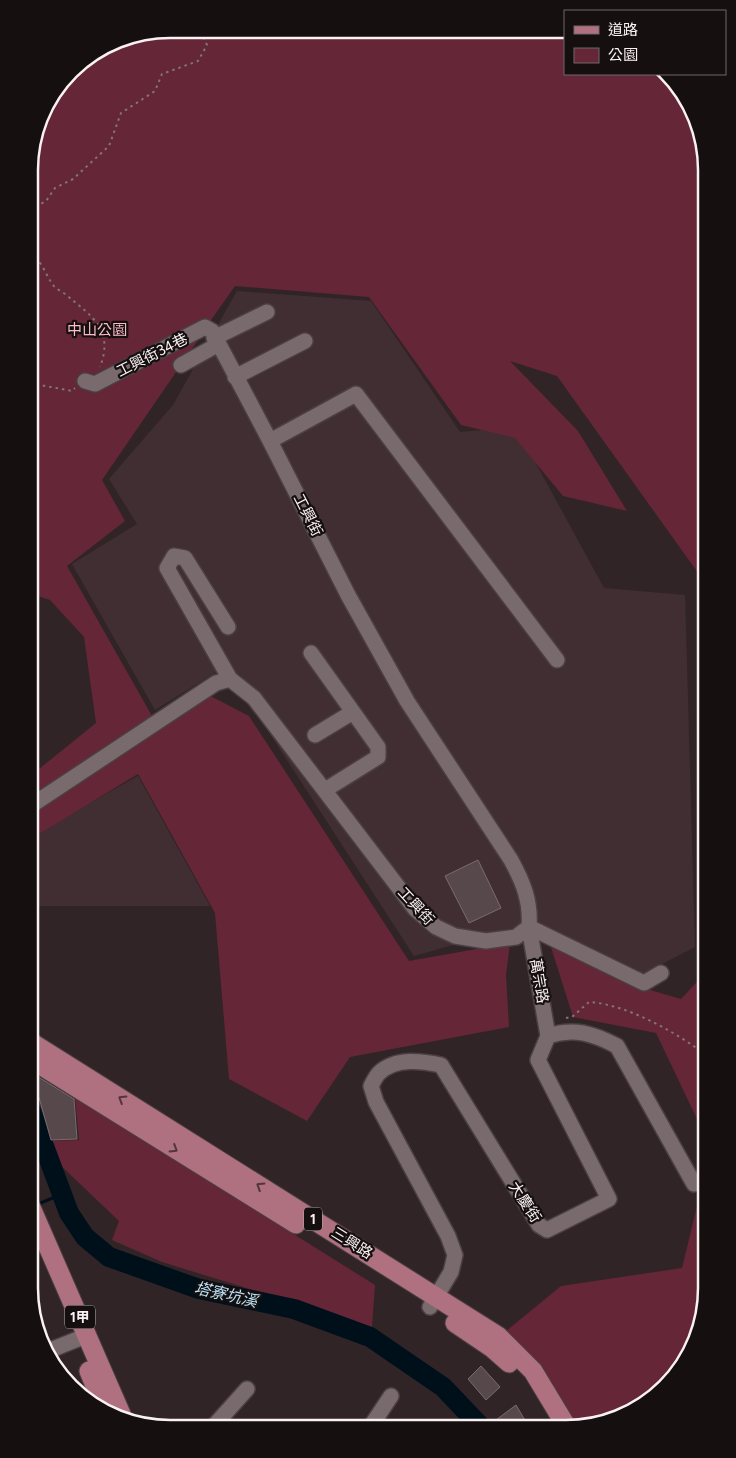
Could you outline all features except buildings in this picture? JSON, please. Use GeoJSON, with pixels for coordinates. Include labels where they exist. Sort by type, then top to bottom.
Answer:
{"type":"FeatureCollection","features":[{"type":"Feature","properties":{"kind":"main road","name":"三興路"},"geometry":{"type":"LineString","coordinates":[[37,1047],[434,1302],[492,1348],[522,1376],[549,1420]]}},
{"type":"Feature","properties":{"kind":"main road","name":"三興路"},"geometry":{"type":"LineString","coordinates":[[37,1063],[434,1302],[498,1336],[533,1371],[563,1420]]}},
{"type":"Feature","properties":{"kind":"main road","name":"1甲"},"geometry":{"type":"LineString","coordinates":[[37,1241],[119,1410]]}},
{"type":"Feature","properties":{"kind":"main road","name":"1甲"},"geometry":{"type":"LineString","coordinates":[[82,1337],[102,1402]]}},
{"type":"Feature","properties":{"kind":"street"},"geometry":{"type":"LineString","coordinates":[[181,365],[267,312]]}},
{"type":"Feature","properties":{"kind":"street","name":"工興街34巷"},"geometry":{"type":"LineString","coordinates":[[85,381],[95,384],[205,327],[212,331],[216,342]]}},
{"type":"Feature","properties":{"kind":"street","name":"工興街"},"geometry":{"type":"LineString","coordinates":[[216,342],[270,441],[348,595],[407,701],[512,860],[524,884],[530,910],[529,927],[516,937],[486,941],[455,936],[436,927],[415,910],[254,698],[230,680]]}},
{"type":"Feature","properties":{"kind":"street"},"geometry":{"type":"LineString","coordinates":[[235,377],[305,342]]}},
{"type":"Feature","properties":{"kind":"street"},"geometry":{"type":"LineString","coordinates":[[270,441],[356,394],[557,660]]}},
{"type":"Feature","properties":{"kind":"street"},"geometry":{"type":"LineString","coordinates":[[37,801],[216,684],[230,680],[167,568],[174,556],[185,558],[228,627]]}},
{"type":"Feature","properties":{"kind":"street"},"geometry":{"type":"LineString","coordinates":[[312,653],[378,747],[378,757],[325,790]]}},
{"type":"Feature","properties":{"kind":"street"},"geometry":{"type":"LineString","coordinates":[[315,735],[353,712]]}},
{"type":"Feature","properties":{"kind":"street"},"geometry":{"type":"LineString","coordinates":[[529,927],[644,983],[661,974]]}},
{"type":"Feature","properties":{"kind":"street","name":"萬宗路"},"geometry":{"type":"LineString","coordinates":[[529,927],[547,1029]]}},
{"type":"Feature","properties":{"kind":"street"},"geometry":{"type":"LineString","coordinates":[[547,1029],[598,1036],[617,1046],[694,1184]]}},
{"type":"Feature","properties":{"kind":"street","name":"大慶街"},"geometry":{"type":"LineString","coordinates":[[434,1302],[451,1272],[455,1255],[448,1236],[376,1102],[371,1086],[379,1073],[394,1065],[419,1060],[441,1065],[539,1225],[546,1230],[609,1199],[538,1060],[547,1029]]}},
{"type":"Feature","properties":{"kind":"street"},"geometry":{"type":"LineString","coordinates":[[53,1350],[82,1337]]}},
{"type":"Feature","properties":{"kind":"street"},"geometry":{"type":"LineString","coordinates":[[219,1420],[247,1389]]}},
{"type":"Feature","properties":{"kind":"street"},"geometry":{"type":"LineString","coordinates":[[375,1420],[391,1396]]}},
{"type":"Feature","properties":{"kind":"path"},"geometry":{"type":"LineString","coordinates":[[38,207],[46,201],[55,188],[73,179],[109,146],[121,113],[155,91],[162,74],[198,61],[208,45],[204,38]]}},
{"type":"Feature","properties":{"kind":"path"},"geometry":{"type":"LineString","coordinates":[[38,260],[54,286],[97,320],[105,337],[105,352],[98,370],[72,391],[38,384]]}},
{"type":"Feature","properties":{"kind":"path"},"geometry":{"type":"LineString","coordinates":[[547,1029],[572,1017],[589,1002],[609,1004],[683,1036],[698,1048]]}},
{"type":"Feature","properties":{"kind":"shaded area"},"geometry":{"type":"Polygon","coordinates":[[[237,291],[371,301],[460,432],[516,427],[604,588],[685,595],[695,947],[621,985],[519,926],[414,956],[226,666],[155,710],[72,564],[137,524],[109,479],[173,405],[237,291]]]}},
{"type":"Feature","properties":{"kind":"shaded area"},"geometry":{"type":"Polygon","coordinates":[[[138,776],[210,906],[37,906],[37,832],[138,776]]]}},
{"type":"Feature","properties":{"kind":"green space","name":"中山公園"},"geometry":{"type":"Polygon","coordinates":[[[564,38],[564,75],[658,75],[666,83],[685,111],[697,152],[698,573],[557,376],[510,361],[578,431],[627,511],[563,496],[515,438],[461,425],[369,297],[235,286],[204,330],[207,333],[198,340],[102,480],[125,521],[67,566],[152,716],[197,689],[249,716],[409,961],[510,943],[506,975],[509,1027],[350,1057],[307,1121],[229,1079],[215,913],[138,774],[37,835],[37,770],[96,723],[84,637],[50,600],[38,596],[38,161],[42,135],[51,111],[65,89],[83,70],[104,55],[119,48],[135,42],[152,39],[564,38]]]}},
{"type":"Feature","properties":{"kind":"green space"},"geometry":{"type":"Polygon","coordinates":[[[550,944],[630,984],[681,999],[698,981],[698,1121],[656,1033],[573,1017],[550,944]]]}},
{"type":"Feature","properties":{"kind":"green space"},"geometry":{"type":"Polygon","coordinates":[[[75,1097],[375,1285],[372,1327],[162,1262],[112,1240],[119,1221],[58,1163],[51,1141],[79,1140],[75,1097]]]}},
{"type":"Feature","properties":{"kind":"green space"},"geometry":{"type":"Polygon","coordinates":[[[698,1202],[698,1297],[694,1323],[681,1354],[660,1382],[632,1403],[601,1416],[568,1420],[505,1332],[561,1286],[682,1268],[698,1202]]]}},
{"type":"Feature","properties":{"kind":"waterway","name":"塔寮坑溪"},"geometry":{"type":"LineString","coordinates":[[37,1128],[69,1213],[85,1237],[109,1257],[199,1289],[294,1309],[370,1337],[443,1387],[474,1420]]}},
{"type":"Feature","properties":{"kind":"waterway"},"geometry":{"type":"LineString","coordinates":[[37,1205],[62,1194]]}}]}
